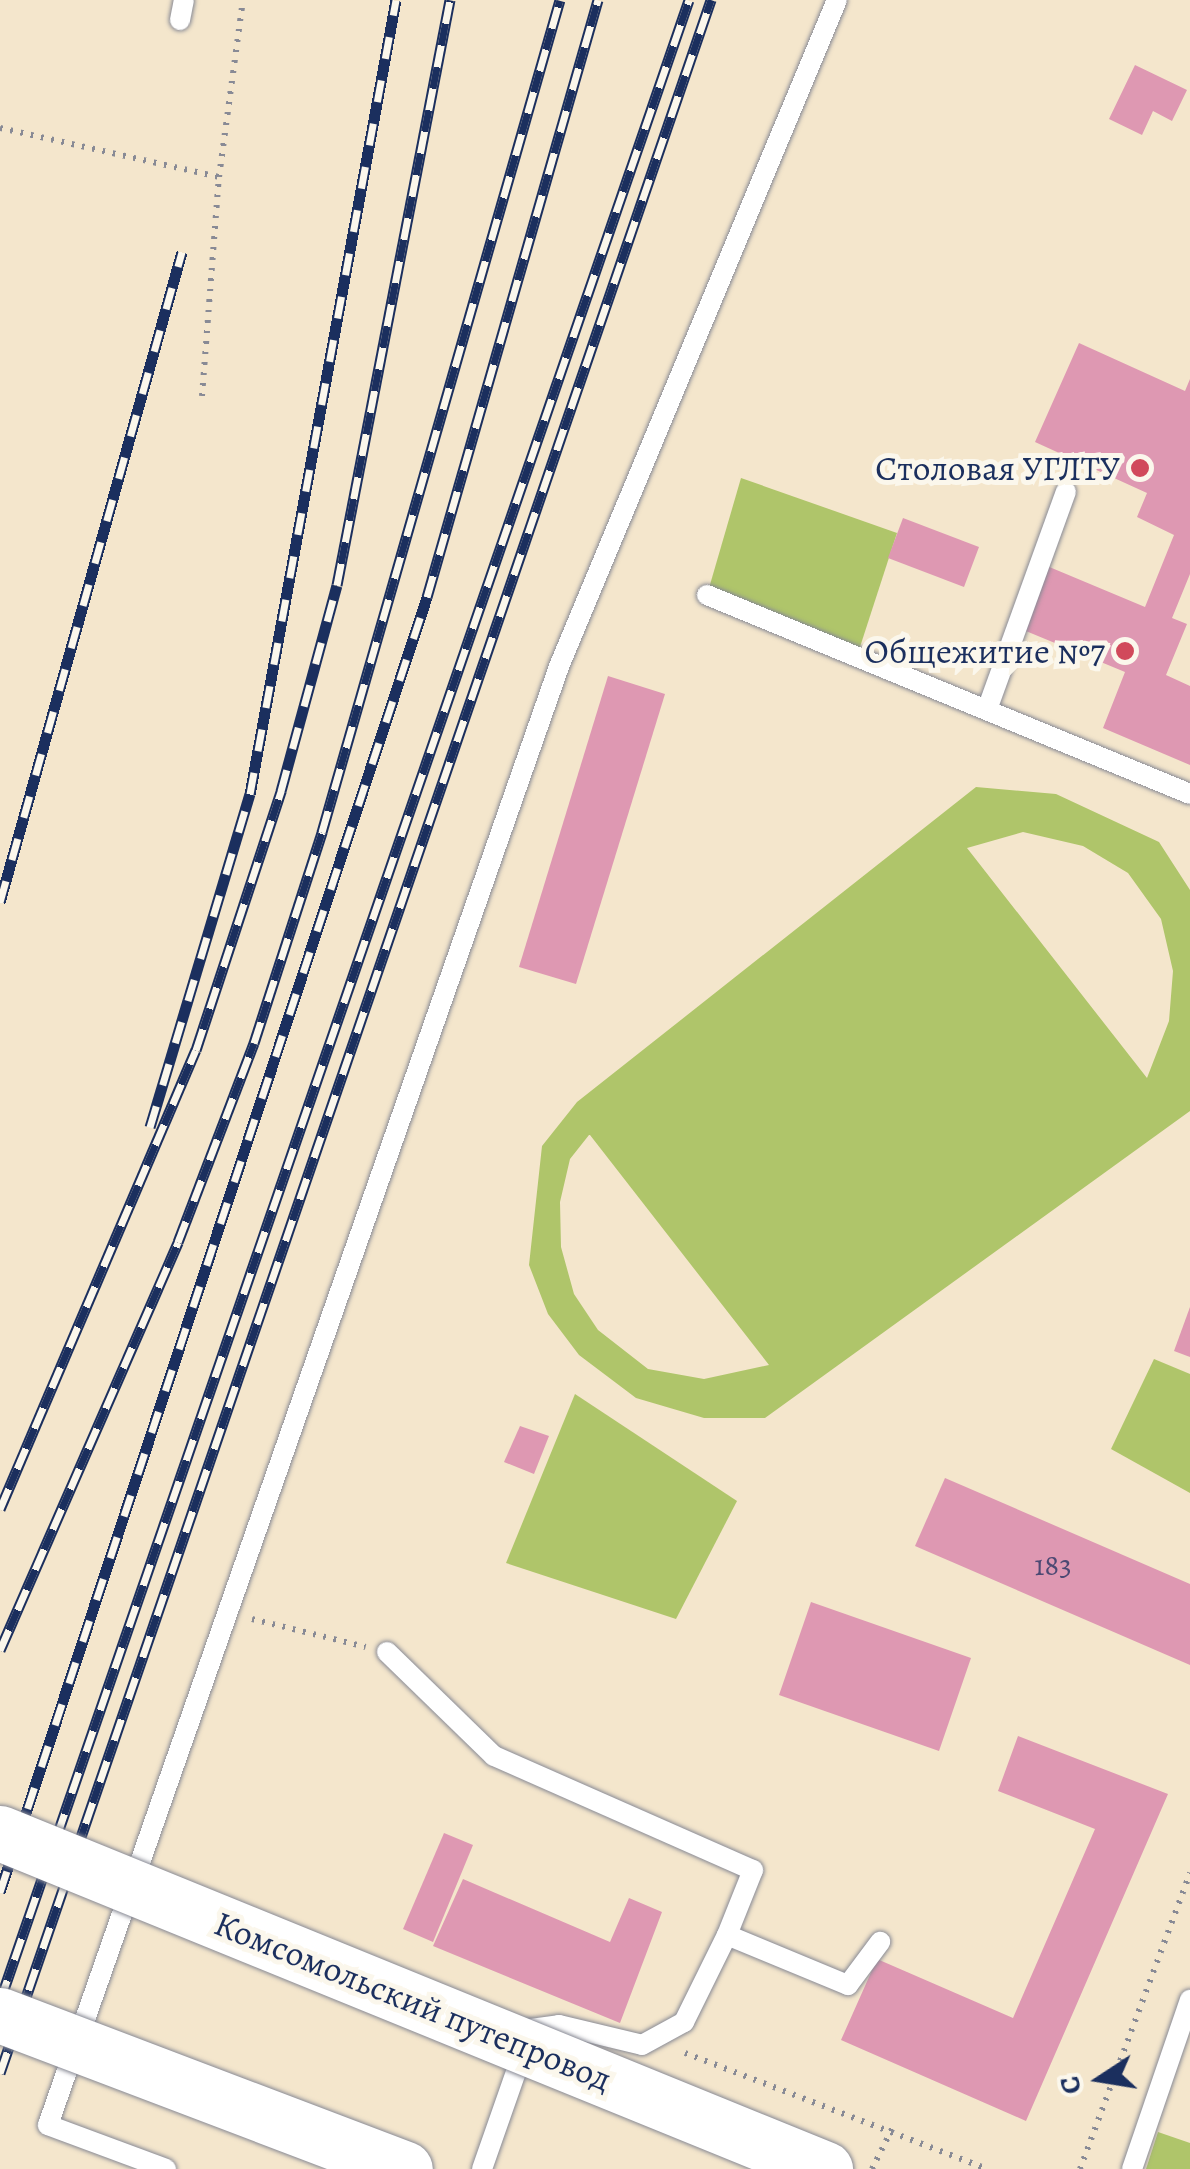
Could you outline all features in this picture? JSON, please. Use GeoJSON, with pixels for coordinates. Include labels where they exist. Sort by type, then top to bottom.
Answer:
{"type":"FeatureCollection","features":[{"type":"Feature","properties":{"kind":"main road","name":"Комсомольский путепровод"},"geometry":{"type":"LineString","coordinates":[[0,1833],[825,2169]]}},
{"type":"Feature","properties":{"kind":"main road"},"geometry":{"type":"LineString","coordinates":[[0,2015],[405,2169]]}},
{"type":"Feature","properties":{"kind":"lane"},"geometry":{"type":"LineString","coordinates":[[153,2167],[107,2160],[48,2125],[232,1614],[560,664],[809,81],[837,0]]}},
{"type":"Feature","properties":{"kind":"lane"},"geometry":{"type":"LineString","coordinates":[[988,707],[1066,492]]}},
{"type":"Feature","properties":{"kind":"lane"},"geometry":{"type":"LineString","coordinates":[[708,595],[988,707],[1190,794]]}},
{"type":"Feature","properties":{"kind":"lane"},"geometry":{"type":"LineString","coordinates":[[387,1652],[494,1756],[754,1870],[684,2022],[642,2045],[559,2025],[531,2030],[482,2169]]}},
{"type":"Feature","properties":{"kind":"lane"},"geometry":{"type":"LineString","coordinates":[[727,1935],[848,1985],[880,1942]]}},
{"type":"Feature","properties":{"kind":"lane"},"geometry":{"type":"LineString","coordinates":[[1132,2169],[1190,2000]]}},
{"type":"Feature","properties":{"kind":"path"},"geometry":{"type":"LineString","coordinates":[[202,396],[219,177],[243,0]]}},
{"type":"Feature","properties":{"kind":"path"},"geometry":{"type":"LineString","coordinates":[[0,128],[219,177]]}},
{"type":"Feature","properties":{"kind":"path"},"geometry":{"type":"LineString","coordinates":[[232,1614],[387,1652]]}},
{"type":"Feature","properties":{"kind":"path"},"geometry":{"type":"LineString","coordinates":[[1080,2169],[1190,1873]]}},
{"type":"Feature","properties":{"kind":"path"},"geometry":{"type":"LineString","coordinates":[[676,2052],[694,2053],[987,2169]]}},
{"type":"Feature","properties":{"kind":"path"},"geometry":{"type":"LineString","coordinates":[[872,2169],[892,2129]]}},
{"type":"Feature","properties":{"kind":"green space"},"geometry":{"type":"Polygon","coordinates":[[[741,478],[897,533],[859,650],[707,595],[741,478]]]}},
{"type":"Feature","properties":{"kind":"green space"},"geometry":{"type":"Polygon","coordinates":[[[976,787],[1056,794],[1159,842],[1190,890],[1190,1111],[765,1418],[704,1418],[636,1398],[579,1355],[548,1314],[529,1265],[542,1146],[577,1102],[976,787]],[[1023,832],[967,848],[1147,1078],[1169,1021],[1173,971],[1161,919],[1128,873],[1083,846],[1023,832]],[[590,1135],[570,1159],[560,1202],[561,1247],[574,1294],[598,1330],[648,1369],[704,1379],[769,1365],[590,1135]]]}},
{"type":"Feature","properties":{"kind":"green space"},"geometry":{"type":"Polygon","coordinates":[[[1154,1359],[1190,1374],[1190,1493],[1111,1449],[1154,1359]]]}},
{"type":"Feature","properties":{"kind":"green space"},"geometry":{"type":"Polygon","coordinates":[[[575,1394],[737,1501],[676,1619],[506,1563],[575,1394]]]}},
{"type":"Feature","properties":{"kind":"green space"},"geometry":{"type":"Polygon","coordinates":[[[1158,2132],[1190,2143],[1190,2169],[1146,2169],[1158,2132]]]}},
{"type":"Feature","properties":{"kind":"building"},"geometry":{"type":"Polygon","coordinates":[[[1135,65],[1187,90],[1172,121],[1153,111],[1142,135],[1109,119],[1135,65]]]}},
{"type":"Feature","properties":{"kind":"building"},"geometry":{"type":"Polygon","coordinates":[[[1079,343],[1185,391],[1190,379],[1190,574],[1172,618],[1187,624],[1166,675],[1190,686],[1190,765],[1103,728],[1125,672],[1021,629],[1047,566],[1145,607],[1174,535],[1137,517],[1147,493],[1035,442],[1079,343]]]}},
{"type":"Feature","properties":{"kind":"building"},"geometry":{"type":"Polygon","coordinates":[[[903,518],[979,547],[964,587],[888,558],[903,518]]]}},
{"type":"Feature","properties":{"kind":"building"},"geometry":{"type":"Polygon","coordinates":[[[608,676],[665,694],[576,984],[519,967],[608,676]]]}},
{"type":"Feature","properties":{"kind":"building"},"geometry":{"type":"Polygon","coordinates":[[[1190,1307],[1190,1357],[1174,1351],[1190,1307]]]}},
{"type":"Feature","properties":{"kind":"building"},"geometry":{"type":"Polygon","coordinates":[[[520,1426],[549,1436],[534,1474],[504,1462],[520,1426]]]}},
{"type":"Feature","properties":{"kind":"building"},"geometry":{"type":"Polygon","coordinates":[[[945,1478],[1190,1584],[1190,1665],[915,1546],[945,1478]]]}},
{"type":"Feature","properties":{"kind":"building"},"geometry":{"type":"Polygon","coordinates":[[[811,1602],[971,1658],[939,1751],[779,1695],[811,1602]]]}},
{"type":"Feature","properties":{"kind":"building"},"geometry":{"type":"Polygon","coordinates":[[[1018,1736],[1168,1794],[1026,2121],[841,2040],[877,1959],[1013,2018],[1095,1829],[998,1791],[1018,1736]]]}},
{"type":"Feature","properties":{"kind":"building"},"geometry":{"type":"Polygon","coordinates":[[[444,1833],[473,1845],[433,1942],[403,1929],[444,1833]]]}},
{"type":"Feature","properties":{"kind":"building"},"geometry":{"type":"Polygon","coordinates":[[[463,1879],[610,1942],[629,1898],[662,1912],[620,2023],[433,1946],[463,1879]]]}},
{"type":"Feature","properties":{"kind":"railway"},"geometry":{"type":"LineString","coordinates":[[150,1127],[250,794],[396,0]]}},
{"type":"Feature","properties":{"kind":"railway"},"geometry":{"type":"LineString","coordinates":[[0,1509],[196,1050],[281,791],[337,585],[450,0]]}},
{"type":"Feature","properties":{"kind":"railway"},"geometry":{"type":"LineString","coordinates":[[0,1650],[178,1242],[254,1043],[322,832],[560,0]]}},
{"type":"Feature","properties":{"kind":"railway"},"geometry":{"type":"LineString","coordinates":[[0,1892],[427,597],[598,0]]}},
{"type":"Feature","properties":{"kind":"railway"},"geometry":{"type":"LineString","coordinates":[[0,2001],[689,0]]}},
{"type":"Feature","properties":{"kind":"railway"},"geometry":{"type":"LineString","coordinates":[[0,2073],[711,0]]}},
{"type":"Feature","properties":{"kind":"railway"},"geometry":{"type":"LineString","coordinates":[[0,902],[182,252]]}},
{"type":"Feature","properties":{"kind":"place","name":"Столовая УГЛТУ"},"geometry":{"type":"Point","coordinates":[1140,468]}},
{"type":"Feature","properties":{"kind":"place","name":"Общежитие №7"},"geometry":{"type":"Point","coordinates":[1125,651]}}]}
